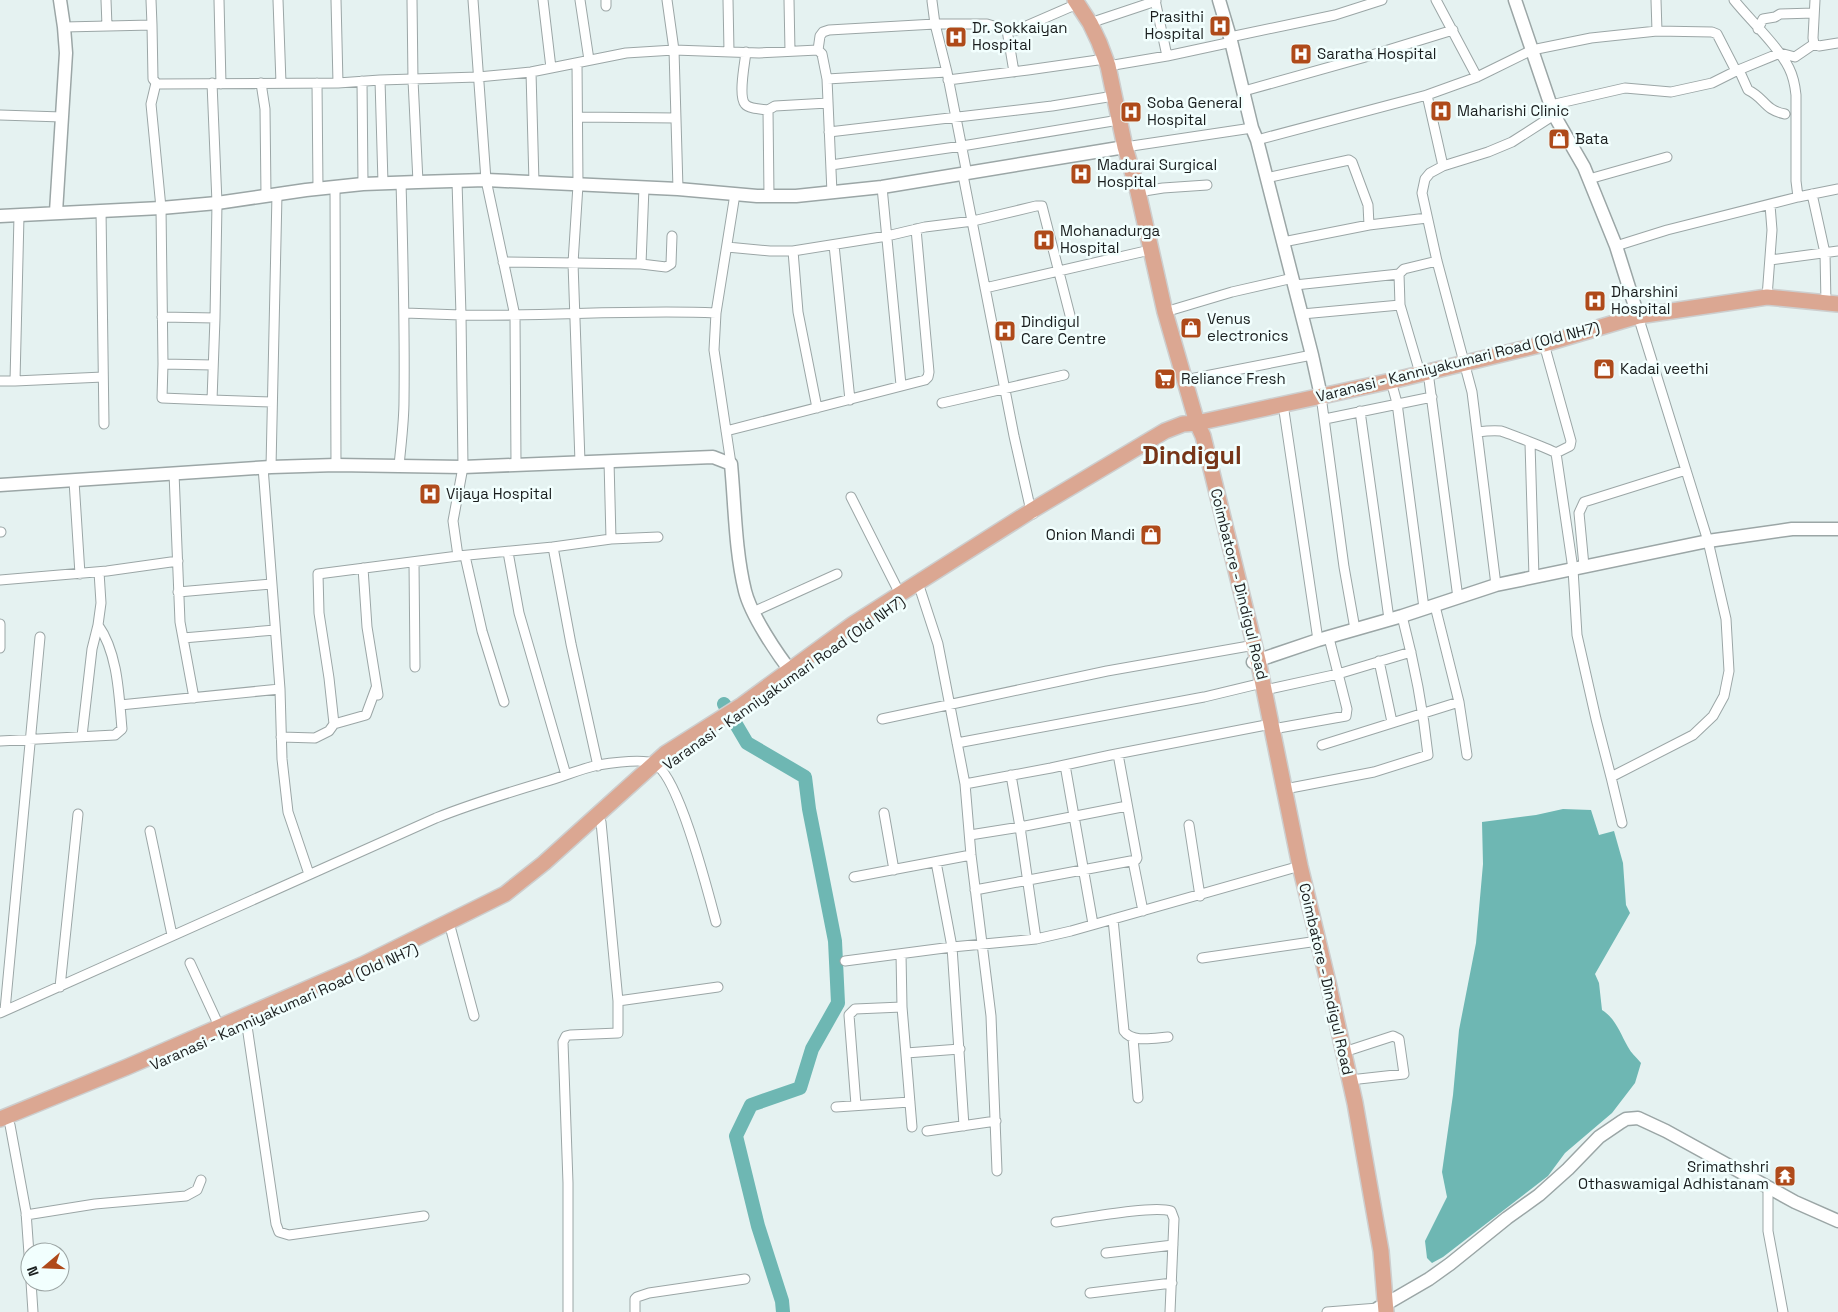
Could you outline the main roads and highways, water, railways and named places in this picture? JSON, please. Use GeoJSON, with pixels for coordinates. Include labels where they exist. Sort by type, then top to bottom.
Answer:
{"type":"FeatureCollection","features":[{"type":"Feature","properties":{"kind":"main road"},"geometry":{"type":"LineString","coordinates":[[1076,2],[1090,23],[1107,62],[1164,312],[1197,423]]}},
{"type":"Feature","properties":{"kind":"main road","name":"Varanasi - Kanniyakumari Road (Old NH7)"},"geometry":{"type":"LineString","coordinates":[[3,1125],[203,1040],[247,1026],[365,974],[451,930],[541,875],[601,822],[657,766],[666,753],[726,720],[854,624],[1033,514],[1197,423],[1391,381],[1544,344],[1638,316],[1767,297],[1832,304]]}},
{"type":"Feature","properties":{"kind":"main road","name":"Coimbatore - Dindigul Road"},"geometry":{"type":"LineString","coordinates":[[1197,423],[1198,440],[1248,646],[1255,661]]}},
{"type":"Feature","properties":{"kind":"main road","name":"Coimbatore - Dindigul Road"},"geometry":{"type":"LineString","coordinates":[[1197,423],[1203,436],[1350,1080],[1381,1251],[1382,1309]]}},
{"type":"Feature","properties":{"kind":"main road","name":"Varanasi - Kanniyakumari Road (Old NH7)"},"geometry":{"type":"LineString","coordinates":[[791,672],[1033,514]]}},
{"type":"Feature","properties":{"kind":"main road","name":"Coimbatore - Dindigul Road"},"geometry":{"type":"LineString","coordinates":[[1270,727],[1293,868],[1348,1107],[1366,1201],[1382,1309]]}},
{"type":"Feature","properties":{"kind":"main road","name":"Varanasi - Kanniyakumari Road (Old NH7)"},"geometry":{"type":"LineString","coordinates":[[203,1040],[220,1028],[362,965],[514,891],[657,766]]}},
{"type":"Feature","properties":{"kind":"water"},"geometry":{"type":"Polygon","coordinates":[[[1563,809],[1591,810],[1599,835],[1614,831],[1623,863],[1626,905],[1630,913],[1595,974],[1599,983],[1602,1010],[1614,1022],[1629,1049],[1641,1063],[1635,1083],[1612,1113],[1565,1153],[1548,1176],[1443,1257],[1432,1263],[1427,1258],[1425,1241],[1447,1197],[1442,1172],[1453,1095],[1459,1030],[1476,943],[1483,864],[1482,822],[1536,815],[1563,809]]]}},
{"type":"Feature","properties":{"kind":"waterway"},"geometry":{"type":"LineString","coordinates":[[724,704],[747,743],[805,777],[809,809],[835,941],[838,1003],[812,1049],[800,1088],[751,1105],[736,1136],[758,1226],[782,1301],[783,1312]]}},
{"type":"Feature","properties":{"kind":"place","name":"Prasithi Hospital"},"geometry":{"type":"Point","coordinates":[1220,26]}},
{"type":"Feature","properties":{"kind":"place","name":"Dr. Sokkaiyan Hospital"},"geometry":{"type":"Point","coordinates":[956,37]}},
{"type":"Feature","properties":{"kind":"place","name":"Saratha Hospital"},"geometry":{"type":"Point","coordinates":[1301,54]}},
{"type":"Feature","properties":{"kind":"place","name":"Maharishi Clinic"},"geometry":{"type":"Point","coordinates":[1441,111]}},
{"type":"Feature","properties":{"kind":"place","name":"Soba General Hospital"},"geometry":{"type":"Point","coordinates":[1131,112]}},
{"type":"Feature","properties":{"kind":"place","name":"Bata"},"geometry":{"type":"Point","coordinates":[1559,139]}},
{"type":"Feature","properties":{"kind":"place","name":"Madurai Surgical Hospital"},"geometry":{"type":"Point","coordinates":[1081,174]}},
{"type":"Feature","properties":{"kind":"place","name":"Mohanadurga Hospital"},"geometry":{"type":"Point","coordinates":[1044,240]}},
{"type":"Feature","properties":{"kind":"place","name":"Dharshini Hospital"},"geometry":{"type":"Point","coordinates":[1595,301]}},
{"type":"Feature","properties":{"kind":"place","name":"Venus electronics"},"geometry":{"type":"Point","coordinates":[1191,328]}},
{"type":"Feature","properties":{"kind":"place","name":"Dindigul Care Centre"},"geometry":{"type":"Point","coordinates":[1005,331]}},
{"type":"Feature","properties":{"kind":"place","name":"Kadai veethi"},"geometry":{"type":"Point","coordinates":[1604,369]}},
{"type":"Feature","properties":{"kind":"place","name":"Reliance Fresh"},"geometry":{"type":"Point","coordinates":[1165,379]}},
{"type":"Feature","properties":{"kind":"place","name":"Vijaya Hospital"},"geometry":{"type":"Point","coordinates":[430,494]}},
{"type":"Feature","properties":{"kind":"place","name":"Onion Mandi"},"geometry":{"type":"Point","coordinates":[1151,535]}},
{"type":"Feature","properties":{"kind":"place","name":"Srimathshri Othaswamigal Adhistanam"},"geometry":{"type":"Point","coordinates":[1785,1176]}},
{"type":"Feature","properties":{"kind":"district","name":"Dindigul"},"geometry":{"type":"Point","coordinates":[1192,455]}}]}
